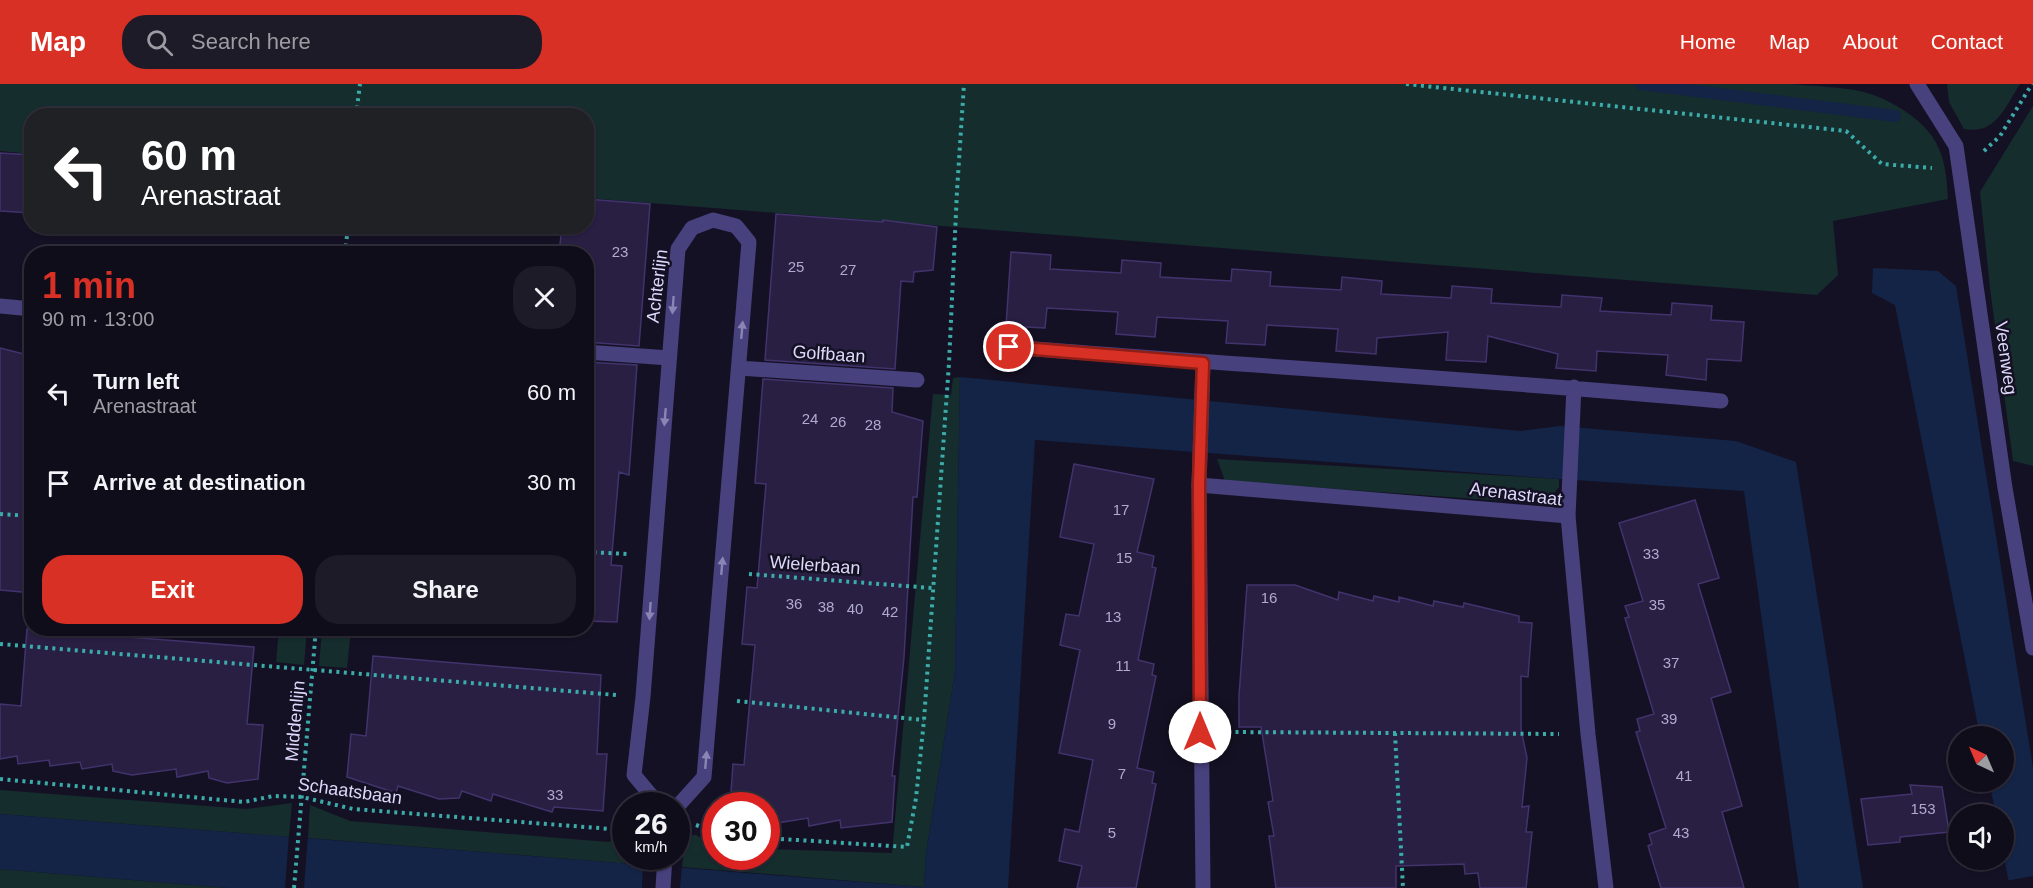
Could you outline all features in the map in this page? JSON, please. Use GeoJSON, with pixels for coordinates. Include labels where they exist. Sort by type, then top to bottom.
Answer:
{"type":"FeatureCollection","features":[{"type":"Feature","properties":{"kind":"street","name":"Veenweg"},"geometry":{"type":"LineString","coordinates":[[1917,84],[1956,146],[2005,488],[2033,648]]}},
{"type":"Feature","properties":{"kind":"street","name":"Achterlijn"},"geometry":{"type":"LineString","coordinates":[[648,792],[634,775],[643,697],[678,249],[692,228],[713,220],[736,226],[749,242],[704,777],[690,792]]}},
{"type":"Feature","properties":{"kind":"street"},"geometry":{"type":"LineString","coordinates":[[0,306],[24,308]]}},
{"type":"Feature","properties":{"kind":"street"},"geometry":{"type":"LineString","coordinates":[[1009,347],[1203,363],[1574,387],[1721,401]]}},
{"type":"Feature","properties":{"kind":"street"},"geometry":{"type":"LineString","coordinates":[[594,353],[669,358]]}},
{"type":"Feature","properties":{"kind":"street"},"geometry":{"type":"LineString","coordinates":[[1203,363],[1199,484],[1203,888]]}},
{"type":"Feature","properties":{"kind":"street","name":"Golfbaan"},"geometry":{"type":"LineString","coordinates":[[739,368],[917,380]]}},
{"type":"Feature","properties":{"kind":"street"},"geometry":{"type":"LineString","coordinates":[[1568,516],[1574,387]]}},
{"type":"Feature","properties":{"kind":"street","name":"Arenastraat"},"geometry":{"type":"LineString","coordinates":[[1199,484],[1568,516],[1588,734],[1606,888]]}},
{"type":"Feature","properties":{"kind":"street"},"geometry":{"type":"LineString","coordinates":[[663,888],[665,870]]}},
{"type":"Feature","properties":{"kind":"path"},"geometry":{"type":"LineString","coordinates":[[357,108],[360,84]]}},
{"type":"Feature","properties":{"kind":"path"},"geometry":{"type":"LineString","coordinates":[[948,363],[964,84]]}},
{"type":"Feature","properties":{"kind":"path"},"geometry":{"type":"LineString","coordinates":[[1406,84],[1845,131],[1882,164],[1960,170],[2000,136],[2032,84]]}},
{"type":"Feature","properties":{"kind":"path"},"geometry":{"type":"LineString","coordinates":[[780,839],[907,847],[916,798],[924,720],[946,390]]}},
{"type":"Feature","properties":{"kind":"path"},"geometry":{"type":"LineString","coordinates":[[0,514],[24,516]]}},
{"type":"Feature","properties":{"kind":"path"},"geometry":{"type":"LineString","coordinates":[[594,552],[654,556]]}},
{"type":"Feature","properties":{"kind":"path","name":"Wielerbaan"},"geometry":{"type":"LineString","coordinates":[[721,571],[932,588]]}},
{"type":"Feature","properties":{"kind":"path","name":"Middenlijn"},"geometry":{"type":"LineString","coordinates":[[294,888],[315,636]]}},
{"type":"Feature","properties":{"kind":"path"},"geometry":{"type":"LineString","coordinates":[[0,644],[643,697]]}},
{"type":"Feature","properties":{"kind":"path"},"geometry":{"type":"LineString","coordinates":[[711,699],[924,720]]}},
{"type":"Feature","properties":{"kind":"path"},"geometry":{"type":"LineString","coordinates":[[1200,732],[1588,734]]}},
{"type":"Feature","properties":{"kind":"path"},"geometry":{"type":"LineString","coordinates":[[1395,733],[1403,888]]}},
{"type":"Feature","properties":{"kind":"path","name":"Schaatsbaan"},"geometry":{"type":"LineString","coordinates":[[0,779],[244,802],[273,796],[302,797],[353,809],[612,829]]}},
{"type":"Feature","properties":{"kind":"green space"},"geometry":{"type":"Polygon","coordinates":[[[0,84],[1791,84],[1864,92],[1886,100],[1908,113],[1927,129],[1939,149],[1945,168],[1948,199],[1833,221],[1838,275],[1817,295],[594,199],[594,108],[24,108],[24,153],[0,151],[0,84]]]}},
{"type":"Feature","properties":{"kind":"green space"},"geometry":{"type":"Polygon","coordinates":[[[1947,84],[2020,84],[1998,117],[1984,128],[1975,130],[1964,129],[1949,102],[1947,84]]]}},
{"type":"Feature","properties":{"kind":"green space"},"geometry":{"type":"Polygon","coordinates":[[[2033,106],[2033,466],[2013,461],[1980,192],[2033,106]]]}},
{"type":"Feature","properties":{"kind":"green space"},"geometry":{"type":"Polygon","coordinates":[[[960,377],[955,672],[926,853],[924,887],[718,870],[780,870],[780,849],[892,853],[933,394],[951,395],[953,378],[960,377]]]}},
{"type":"Feature","properties":{"kind":"green space"},"geometry":{"type":"Polygon","coordinates":[[[1217,459],[1559,479],[1559,487],[1546,504],[1225,481],[1217,459]]]}},
{"type":"Feature","properties":{"kind":"green space"},"geometry":{"type":"Polygon","coordinates":[[[278,636],[306,636],[304,665],[276,662],[278,636]]]}},
{"type":"Feature","properties":{"kind":"green space"},"geometry":{"type":"Polygon","coordinates":[[[321,636],[350,636],[347,668],[319,666],[321,636]]]}},
{"type":"Feature","properties":{"kind":"green space"},"geometry":{"type":"Polygon","coordinates":[[[0,790],[246,809],[292,803],[289,837],[0,814],[0,790]]]}},
{"type":"Feature","properties":{"kind":"green space"},"geometry":{"type":"Polygon","coordinates":[[[310,805],[350,821],[608,842],[612,840],[612,863],[308,838],[310,805]]]}},
{"type":"Feature","properties":{"kind":"green space"},"geometry":{"type":"Polygon","coordinates":[[[696,835],[702,838],[702,869],[690,868],[690,836],[696,835]]]}},
{"type":"Feature","properties":{"kind":"green space"},"geometry":{"type":"Polygon","coordinates":[[[0,869],[229,888],[0,888],[0,869]]]}},
{"type":"Feature","properties":{"kind":"water"},"geometry":{"type":"Polygon","coordinates":[[[1873,268],[1938,271],[1956,286],[2033,768],[2033,888],[2010,888],[2007,870],[2014,870],[2014,804],[1994,804],[1991,792],[2014,792],[2014,726],[1978,726],[1895,305],[1872,293],[1873,268]]]}},
{"type":"Feature","properties":{"kind":"water"},"geometry":{"type":"Polygon","coordinates":[[[960,377],[1521,431],[1560,426],[1736,441],[1796,462],[1863,888],[1799,888],[1744,491],[1035,440],[1008,888],[229,888],[0,869],[0,814],[612,862],[612,870],[690,869],[924,887],[926,853],[955,672],[960,377]]]}},
{"type":"Feature","properties":{"kind":"pier"},"geometry":{"type":"Polygon","coordinates":[[[289,834],[308,835],[304,888],[285,888],[289,834]]]}},
{"type":"Feature","properties":{"kind":"pier"},"geometry":{"type":"Polygon","coordinates":[[[643,870],[682,870],[680,888],[642,888],[643,870]]]}},
{"type":"Feature","properties":{"kind":"pier"},"geometry":{"type":"Polygon","coordinates":[[[2033,876],[2033,888],[2007,888],[2005,881],[2033,876]]]}},
{"type":"Feature","properties":{"kind":"building"},"geometry":{"type":"Polygon","coordinates":[[[0,153],[24,154],[24,212],[0,211],[0,153]]]}},
{"type":"Feature","properties":{"kind":"building"},"geometry":{"type":"Polygon","coordinates":[[[594,200],[650,204],[639,346],[594,343],[594,246],[560,246],[561,234],[594,234],[594,200]]]}},
{"type":"Feature","properties":{"kind":"building"},"geometry":{"type":"Polygon","coordinates":[[[776,214],[883,222],[883,220],[937,227],[933,270],[914,272],[913,282],[901,281],[895,369],[765,360],[776,214]]]}},
{"type":"Feature","properties":{"kind":"building"},"geometry":{"type":"Polygon","coordinates":[[[1011,252],[1051,255],[1050,269],[1121,273],[1122,260],[1161,263],[1160,277],[1231,281],[1232,269],[1271,272],[1270,286],[1341,290],[1342,277],[1382,281],[1381,294],[1451,298],[1452,286],[1492,289],[1491,303],[1561,307],[1562,295],[1602,298],[1600,311],[1671,315],[1672,303],[1712,306],[1711,320],[1744,322],[1741,361],[1707,359],[1706,380],[1666,375],[1668,355],[1597,351],[1596,371],[1556,368],[1558,354],[1488,336],[1486,362],[1446,360],[1448,332],[1377,338],[1376,354],[1336,351],[1338,329],[1267,325],[1265,345],[1226,343],[1228,321],[1157,317],[1155,337],[1116,334],[1118,312],[1047,308],[1045,328],[1006,326],[1011,252]]]}},
{"type":"Feature","properties":{"kind":"building"},"geometry":{"type":"Polygon","coordinates":[[[0,348],[24,354],[24,592],[0,590],[0,348]]]}},
{"type":"Feature","properties":{"kind":"building"},"geometry":{"type":"Polygon","coordinates":[[[594,362],[637,365],[629,475],[619,472],[611,565],[622,566],[617,622],[594,621],[594,362]]]}},
{"type":"Feature","properties":{"kind":"building"},"geometry":{"type":"Polygon","coordinates":[[[763,379],[893,388],[892,412],[923,421],[917,497],[913,497],[904,657],[892,776],[895,776],[892,822],[841,828],[840,820],[809,826],[808,818],[780,823],[780,792],[731,792],[733,764],[744,765],[755,645],[742,644],[747,587],[757,588],[766,484],[755,483],[763,379]]]}},
{"type":"Feature","properties":{"kind":"building"},"geometry":{"type":"Polygon","coordinates":[[[1074,464],[1154,479],[1137,552],[1154,556],[1152,567],[1156,568],[1138,660],[1154,664],[1152,675],[1156,676],[1137,768],[1154,772],[1152,783],[1156,784],[1136,888],[1077,888],[1082,866],[1059,861],[1065,829],[1079,832],[1093,760],[1059,753],[1080,650],[1060,645],[1066,614],[1079,616],[1094,544],[1060,537],[1074,464]]]}},
{"type":"Feature","properties":{"kind":"building"},"geometry":{"type":"Polygon","coordinates":[[[1695,500],[1719,578],[1698,584],[1731,692],[1711,698],[1742,806],[1722,812],[1744,888],[1661,888],[1648,846],[1652,844],[1649,834],[1666,828],[1636,732],[1640,731],[1637,719],[1654,714],[1625,618],[1629,617],[1625,606],[1643,601],[1619,523],[1695,500]]]}},
{"type":"Feature","properties":{"kind":"building"},"geometry":{"type":"Polygon","coordinates":[[[1247,585],[1295,585],[1338,600],[1339,592],[1373,601],[1374,596],[1399,602],[1399,597],[1433,606],[1434,601],[1463,607],[1464,603],[1519,616],[1519,622],[1532,623],[1528,677],[1521,676],[1521,729],[1527,758],[1522,807],[1529,806],[1526,832],[1532,832],[1526,888],[1480,888],[1478,873],[1465,874],[1464,864],[1396,866],[1396,888],[1276,888],[1269,836],[1274,836],[1268,802],[1273,801],[1261,727],[1239,727],[1247,585]]]}},
{"type":"Feature","properties":{"kind":"building"},"geometry":{"type":"Polygon","coordinates":[[[26,636],[115,636],[254,647],[247,724],[263,725],[258,779],[227,783],[209,778],[208,771],[177,777],[176,769],[132,775],[113,771],[112,764],[82,769],[80,762],[50,766],[49,760],[18,764],[17,756],[0,759],[0,704],[21,706],[26,636]]]}},
{"type":"Feature","properties":{"kind":"building"},"geometry":{"type":"Polygon","coordinates":[[[373,656],[601,675],[597,754],[607,754],[603,811],[554,807],[552,812],[493,794],[491,801],[462,791],[459,798],[439,799],[398,786],[396,793],[347,777],[351,734],[366,736],[373,656]]]}},
{"type":"Feature","properties":{"kind":"building"},"geometry":{"type":"Polygon","coordinates":[[[1910,785],[1942,787],[1948,832],[1900,837],[1900,842],[1868,845],[1861,799],[1912,794],[1910,785]]]}},
{"type":"Feature","properties":{"kind":"waterway"},"geometry":{"type":"LineString","coordinates":[[1641,84],[1895,116]]}},
{"type":"Feature","properties":{"kind":"route"},"geometry":{"type":"LineString","coordinates":[[1009,347],[1203,363],[1199,484],[1200,732]]}}]}
